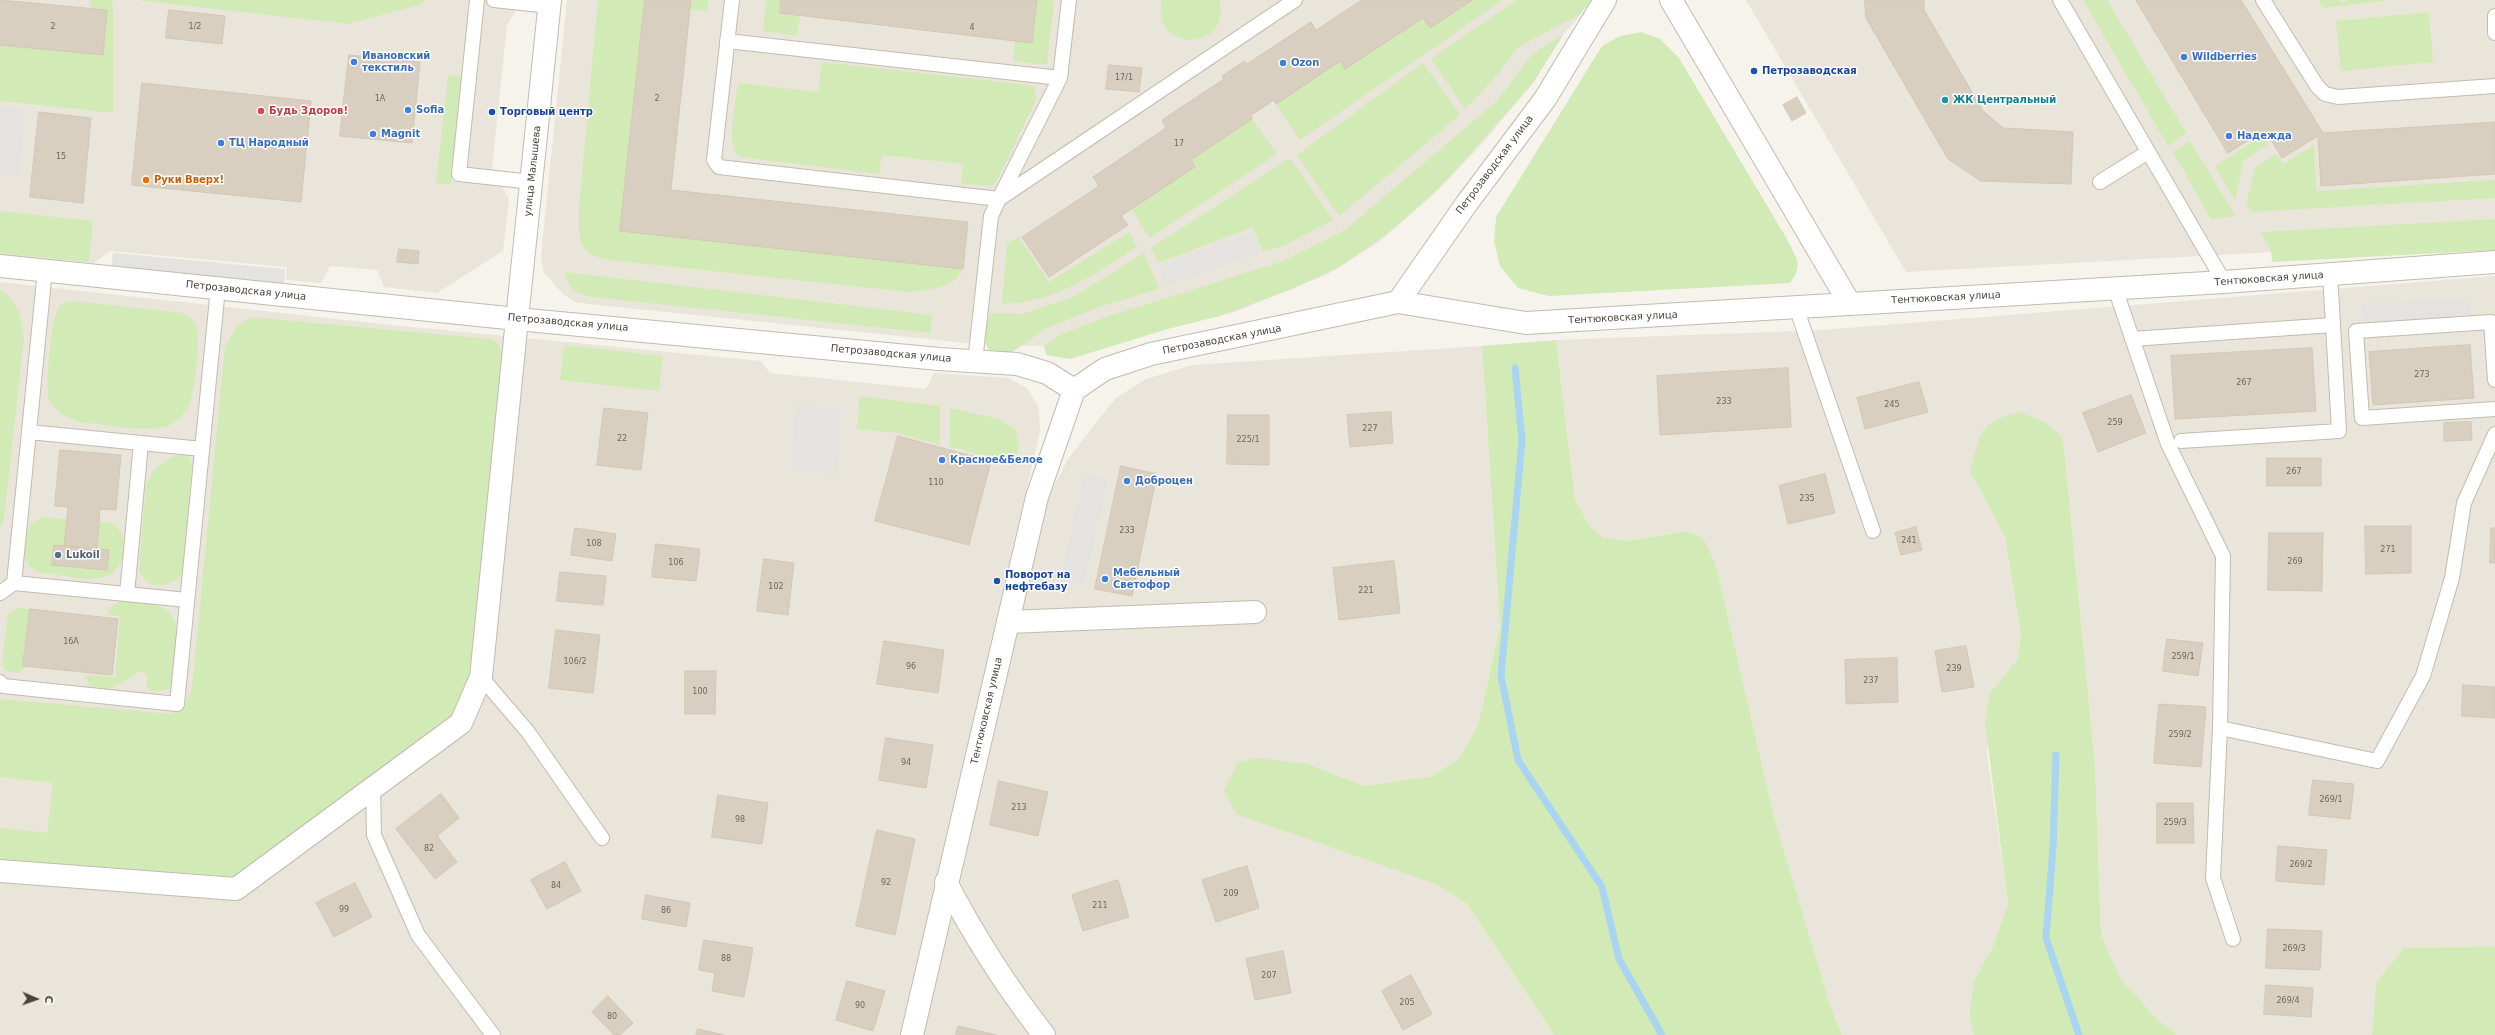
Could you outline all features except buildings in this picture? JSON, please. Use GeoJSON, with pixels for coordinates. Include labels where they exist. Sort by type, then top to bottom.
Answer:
{"type":"FeatureCollection","features":[{"type":"Feature","properties":{"kind":"street","name":"Петрозаводская улица"},"geometry":{"type":"LineString","coordinates":[[0,266],[517,319],[975,362],[1017,364],[1047,373],[1074,390],[1105,368],[1151,354],[1398,302],[1467,203],[1545,99],[1606,0]]}},
{"type":"Feature","properties":{"kind":"street"},"geometry":{"type":"LineString","coordinates":[[1671,0],[1850,304]]}},
{"type":"Feature","properties":{"kind":"street","name":"улица Малышева"},"geometry":{"type":"LineString","coordinates":[[0,871],[236,889],[461,723],[481,677],[550,3]]}},
{"type":"Feature","properties":{"kind":"street","name":"Тентюковская улица"},"geometry":{"type":"LineString","coordinates":[[1398,302],[1526,323],[2224,282],[2495,262]]}},
{"type":"Feature","properties":{"kind":"street","name":"Тентюковская улица"},"geometry":{"type":"LineString","coordinates":[[912,1035],[946,882],[1037,498],[1074,390]]}},
{"type":"Feature","properties":{"kind":"street"},"geometry":{"type":"LineString","coordinates":[[1008,622],[1255,612]]}},
{"type":"Feature","properties":{"kind":"street"},"geometry":{"type":"LineString","coordinates":[[946,882],[976,939],[1017,1001],[1044,1035]]}},
{"type":"Feature","properties":{"kind":"lane"},"geometry":{"type":"LineString","coordinates":[[478,0],[459,174],[532,182]]}},
{"type":"Feature","properties":{"kind":"lane"},"geometry":{"type":"LineString","coordinates":[[494,0],[550,3]]}},
{"type":"Feature","properties":{"kind":"lane"},"geometry":{"type":"LineString","coordinates":[[732,0],[714,160],[719,167],[999,199],[1295,0]]}},
{"type":"Feature","properties":{"kind":"lane"},"geometry":{"type":"LineString","coordinates":[[975,362],[991,216],[1060,78],[1069,0]]}},
{"type":"Feature","properties":{"kind":"lane"},"geometry":{"type":"LineString","coordinates":[[2060,0],[2224,282]]}},
{"type":"Feature","properties":{"kind":"lane"},"geometry":{"type":"LineString","coordinates":[[2263,0],[2317,86],[2325,94],[2338,97],[2495,86]]}},
{"type":"Feature","properties":{"kind":"lane"},"geometry":{"type":"LineString","coordinates":[[2495,16],[2495,33]]}},
{"type":"Feature","properties":{"kind":"lane"},"geometry":{"type":"LineString","coordinates":[[727,41],[1060,78]]}},
{"type":"Feature","properties":{"kind":"lane"},"geometry":{"type":"LineString","coordinates":[[2100,182],[2148,152]]}},
{"type":"Feature","properties":{"kind":"lane"},"geometry":{"type":"LineString","coordinates":[[14,582],[45,270]]}},
{"type":"Feature","properties":{"kind":"lane"},"geometry":{"type":"LineString","coordinates":[[2181,441],[2339,431],[2330,274]]}},
{"type":"Feature","properties":{"kind":"lane"},"geometry":{"type":"LineString","coordinates":[[0,682],[3,686],[177,704],[218,288]]}},
{"type":"Feature","properties":{"kind":"lane"},"geometry":{"type":"LineString","coordinates":[[2115,288],[2168,444],[2223,556],[2220,728],[2213,878],[2233,939]]}},
{"type":"Feature","properties":{"kind":"lane"},"geometry":{"type":"LineString","coordinates":[[1796,307],[1873,531]]}},
{"type":"Feature","properties":{"kind":"lane"},"geometry":{"type":"LineString","coordinates":[[2495,380],[2493,317],[2356,331],[2362,418],[2495,409]]}},
{"type":"Feature","properties":{"kind":"lane"},"geometry":{"type":"LineString","coordinates":[[2132,338],[2333,325]]}},
{"type":"Feature","properties":{"kind":"lane"},"geometry":{"type":"LineString","coordinates":[[29,432],[202,449]]}},
{"type":"Feature","properties":{"kind":"lane"},"geometry":{"type":"LineString","coordinates":[[2220,728],[2377,761],[2423,676],[2452,578],[2464,503],[2495,434]]}},
{"type":"Feature","properties":{"kind":"lane"},"geometry":{"type":"LineString","coordinates":[[126,594],[141,443]]}},
{"type":"Feature","properties":{"kind":"lane"},"geometry":{"type":"LineString","coordinates":[[0,593],[14,582],[187,600]]}},
{"type":"Feature","properties":{"kind":"lane"},"geometry":{"type":"LineString","coordinates":[[481,677],[528,732],[602,838]]}},
{"type":"Feature","properties":{"kind":"lane"},"geometry":{"type":"LineString","coordinates":[[373,789],[374,835],[418,935],[493,1035]]}},
{"type":"Feature","properties":{"kind":"shaded area"},"geometry":{"type":"Polygon","coordinates":[[[0,0],[521,0],[507,26],[492,168],[509,199],[503,251],[437,293],[384,287],[377,270],[330,266],[321,283],[286,280],[287,267],[110,251],[94,263],[0,255],[0,0]]]}},
{"type":"Feature","properties":{"kind":"shaded area"},"geometry":{"type":"Polygon","coordinates":[[[567,0],[1589,0],[1579,17],[1563,35],[1533,83],[1481,145],[1434,194],[1379,242],[1328,274],[1232,313],[1107,343],[1078,348],[967,343],[588,304],[575,302],[563,294],[544,273],[541,256],[567,0]]]}},
{"type":"Feature","properties":{"kind":"shaded area"},"geometry":{"type":"Polygon","coordinates":[[[1746,0],[2495,0],[2495,240],[1906,272],[1746,0]]]}},
{"type":"Feature","properties":{"kind":"shaded area"},"geometry":{"type":"Polygon","coordinates":[[[0,107],[26,110],[19,177],[0,175],[0,107]]]}},
{"type":"Feature","properties":{"kind":"shaded area"},"geometry":{"type":"Polygon","coordinates":[[[1251,232],[1259,253],[1165,286],[1157,266],[1251,232]]]}},
{"type":"Feature","properties":{"kind":"shaded area"},"geometry":{"type":"Polygon","coordinates":[[[113,253],[285,269],[284,287],[111,271],[113,253]]]}},
{"type":"Feature","properties":{"kind":"shaded area"},"geometry":{"type":"Polygon","coordinates":[[[2495,276],[2495,946],[2404,948],[2376,982],[2372,1035],[2178,1035],[2156,1018],[2120,978],[2101,934],[2095,765],[2063,438],[1970,471],[2005,537],[2021,634],[2017,660],[1990,693],[1987,753],[2008,904],[1993,946],[1974,981],[1969,1015],[1974,1035],[1842,1035],[1830,1005],[1774,817],[1716,565],[1686,531],[1627,541],[1602,537],[1589,525],[1575,499],[1556,340],[1822,330],[2495,276]]]}},
{"type":"Feature","properties":{"kind":"shaded area"},"geometry":{"type":"Polygon","coordinates":[[[0,282],[382,324],[761,361],[770,373],[926,389],[934,373],[1008,378],[1027,388],[1039,408],[1040,431],[900,1035],[0,1035],[0,282]]]}},
{"type":"Feature","properties":{"kind":"shaded area"},"geometry":{"type":"Polygon","coordinates":[[[2470,298],[2471,317],[2363,325],[2362,303],[2470,298]]]}},
{"type":"Feature","properties":{"kind":"shaded area"},"geometry":{"type":"Polygon","coordinates":[[[1482,346],[1500,627],[1478,725],[1459,758],[1432,776],[1364,786],[1308,764],[1436,884],[1466,903],[1554,1035],[922,1035],[1046,502],[1068,459],[1094,425],[1116,398],[1146,379],[1192,365],[1482,346]]]}},
{"type":"Feature","properties":{"kind":"shaded area"},"geometry":{"type":"Polygon","coordinates":[[[795,405],[843,409],[838,474],[790,470],[795,405]]]}},
{"type":"Feature","properties":{"kind":"shaded area"},"geometry":{"type":"Polygon","coordinates":[[[1084,473],[1108,479],[1084,586],[1060,581],[1084,473]]]}},
{"type":"Feature","properties":{"kind":"green space"},"geometry":{"type":"Polygon","coordinates":[[[91,0],[111,0],[113,4],[113,113],[0,101],[0,45],[103,55],[107,10],[90,8],[91,0]]]}},
{"type":"Feature","properties":{"kind":"green space"},"geometry":{"type":"Polygon","coordinates":[[[137,0],[423,0],[422,4],[348,24],[137,0]]]}},
{"type":"Feature","properties":{"kind":"green space"},"geometry":{"type":"Polygon","coordinates":[[[598,0],[645,0],[620,231],[963,269],[959,276],[947,285],[932,289],[908,292],[608,260],[589,253],[581,243],[579,208],[598,0]]]}},
{"type":"Feature","properties":{"kind":"green space"},"geometry":{"type":"Polygon","coordinates":[[[691,0],[708,0],[707,11],[691,9],[691,0]]]}},
{"type":"Feature","properties":{"kind":"green space"},"geometry":{"type":"Polygon","coordinates":[[[766,0],[781,0],[780,13],[800,15],[797,36],[763,31],[766,0]]]}},
{"type":"Feature","properties":{"kind":"green space"},"geometry":{"type":"Polygon","coordinates":[[[1037,0],[1054,0],[1047,65],[1013,61],[1015,41],[1032,42],[1037,0]]]}},
{"type":"Feature","properties":{"kind":"green space"},"geometry":{"type":"Polygon","coordinates":[[[1162,0],[1219,0],[1220,17],[1214,30],[1204,37],[1191,40],[1178,37],[1167,30],[1161,18],[1162,0]]]}},
{"type":"Feature","properties":{"kind":"green space"},"geometry":{"type":"Polygon","coordinates":[[[1472,0],[1503,0],[1300,140],[1276,104],[1340,61],[1345,69],[1423,18],[1430,28],[1472,0]]]}},
{"type":"Feature","properties":{"kind":"green space"},"geometry":{"type":"Polygon","coordinates":[[[1516,0],[1592,0],[1580,14],[1518,47],[1493,80],[1465,109],[1431,59],[1516,0]]]}},
{"type":"Feature","properties":{"kind":"green space"},"geometry":{"type":"Polygon","coordinates":[[[2083,0],[2107,0],[2186,133],[2168,146],[2083,0]]]}},
{"type":"Feature","properties":{"kind":"green space"},"geometry":{"type":"Polygon","coordinates":[[[2318,0],[2340,0],[2342,3],[2348,0],[2390,0],[2323,8],[2318,0]]]}},
{"type":"Feature","properties":{"kind":"green space"},"geometry":{"type":"Polygon","coordinates":[[[2429,12],[2433,62],[2341,71],[2336,21],[2429,12]]]}},
{"type":"Feature","properties":{"kind":"green space"},"geometry":{"type":"Polygon","coordinates":[[[1642,32],[1660,39],[1679,58],[1787,239],[1796,256],[1798,266],[1797,271],[1790,283],[1549,296],[1518,288],[1500,266],[1494,241],[1496,217],[1602,46],[1620,36],[1642,32]]]}},
{"type":"Feature","properties":{"kind":"green space"},"geometry":{"type":"Polygon","coordinates":[[[1563,35],[1533,83],[1443,184],[1393,229],[1340,267],[1287,291],[1219,316],[1168,329],[1070,359],[1046,355],[1044,346],[1064,333],[1106,317],[1281,262],[1345,230],[1497,101],[1533,53],[1563,35]]]}},
{"type":"Feature","properties":{"kind":"green space"},"geometry":{"type":"Polygon","coordinates":[[[822,62],[1029,85],[1034,87],[1037,98],[996,182],[992,186],[961,184],[963,164],[882,155],[879,174],[739,157],[735,151],[732,133],[732,122],[738,83],[818,92],[822,62]]]}},
{"type":"Feature","properties":{"kind":"green space"},"geometry":{"type":"Polygon","coordinates":[[[1423,63],[1460,115],[1339,216],[1297,155],[1423,63]]]}},
{"type":"Feature","properties":{"kind":"green space"},"geometry":{"type":"Polygon","coordinates":[[[448,75],[463,77],[451,185],[436,183],[448,75]]]}},
{"type":"Feature","properties":{"kind":"green space"},"geometry":{"type":"Polygon","coordinates":[[[1252,119],[1277,154],[1150,238],[1131,209],[1195,167],[1191,160],[1252,119]]]}},
{"type":"Feature","properties":{"kind":"green space"},"geometry":{"type":"Polygon","coordinates":[[[2263,135],[2268,144],[2243,161],[2235,201],[2215,166],[2263,135]]]}},
{"type":"Feature","properties":{"kind":"green space"},"geometry":{"type":"Polygon","coordinates":[[[2190,141],[2235,216],[2211,219],[2173,152],[2190,141]]]}},
{"type":"Feature","properties":{"kind":"green space"},"geometry":{"type":"Polygon","coordinates":[[[2314,145],[2316,191],[2495,180],[2495,198],[2251,212],[2246,204],[2255,168],[2276,154],[2284,164],[2314,145]]]}},
{"type":"Feature","properties":{"kind":"green space"},"geometry":{"type":"Polygon","coordinates":[[[1290,158],[1333,220],[1283,246],[1263,252],[1253,227],[1158,263],[1151,248],[1290,158]]]}},
{"type":"Feature","properties":{"kind":"green space"},"geometry":{"type":"Polygon","coordinates":[[[0,211],[93,221],[89,262],[0,253],[0,211]]]}},
{"type":"Feature","properties":{"kind":"green space"},"geometry":{"type":"Polygon","coordinates":[[[2495,219],[2495,250],[2272,262],[2271,252],[2261,232],[2495,219]]]}},
{"type":"Feature","properties":{"kind":"green space"},"geometry":{"type":"Polygon","coordinates":[[[1129,232],[1137,247],[1089,277],[1058,292],[1041,298],[1023,302],[1002,304],[1007,243],[1019,237],[1049,282],[1129,232]]]}},
{"type":"Feature","properties":{"kind":"green space"},"geometry":{"type":"Polygon","coordinates":[[[1144,253],[1159,289],[1102,306],[1047,328],[1008,355],[988,349],[985,339],[985,326],[992,313],[1022,314],[1073,297],[1144,253]]]}},
{"type":"Feature","properties":{"kind":"green space"},"geometry":{"type":"Polygon","coordinates":[[[565,272],[932,315],[931,333],[592,297],[573,290],[568,283],[565,272]]]}},
{"type":"Feature","properties":{"kind":"green space"},"geometry":{"type":"Polygon","coordinates":[[[0,290],[15,304],[22,323],[24,337],[4,520],[0,529],[0,290]]]}},
{"type":"Feature","properties":{"kind":"green space"},"geometry":{"type":"Polygon","coordinates":[[[73,301],[183,313],[193,321],[196,325],[198,342],[195,379],[191,400],[188,407],[177,421],[171,425],[159,428],[125,428],[80,422],[67,417],[56,409],[50,401],[48,394],[49,355],[53,327],[55,316],[59,307],[64,303],[73,301]]]}},
{"type":"Feature","properties":{"kind":"green space"},"geometry":{"type":"Polygon","coordinates":[[[251,317],[490,339],[497,343],[502,354],[471,668],[454,713],[234,877],[0,859],[0,828],[47,833],[53,783],[0,777],[0,699],[171,714],[179,709],[189,697],[192,688],[225,347],[237,326],[251,317]]]}},
{"type":"Feature","properties":{"kind":"green space"},"geometry":{"type":"Polygon","coordinates":[[[1556,340],[1575,499],[1589,525],[1602,537],[1627,541],[1686,531],[1703,538],[1716,565],[1774,817],[1830,1005],[1842,1035],[1554,1035],[1466,903],[1436,884],[1236,814],[1224,790],[1238,762],[1258,758],[1308,764],[1364,786],[1432,776],[1459,758],[1478,725],[1500,627],[1482,346],[1556,340]]]}},
{"type":"Feature","properties":{"kind":"green space"},"geometry":{"type":"Polygon","coordinates":[[[564,345],[663,356],[659,391],[560,380],[564,345]]]}},
{"type":"Feature","properties":{"kind":"green space"},"geometry":{"type":"Polygon","coordinates":[[[860,396],[940,406],[940,445],[898,433],[857,429],[860,396]]]}},
{"type":"Feature","properties":{"kind":"green space"},"geometry":{"type":"Polygon","coordinates":[[[950,408],[999,419],[1015,429],[1019,445],[1015,465],[950,446],[950,408]]]}},
{"type":"Feature","properties":{"kind":"green space"},"geometry":{"type":"Polygon","coordinates":[[[2019,412],[2045,422],[2063,438],[2095,765],[2101,934],[2120,978],[2156,1018],[2178,1035],[1974,1035],[1969,1015],[1974,981],[1993,946],[2008,904],[1985,722],[1990,693],[2017,660],[2021,634],[2005,537],[1970,471],[1983,431],[1988,425],[1995,421],[2019,412]]]}},
{"type":"Feature","properties":{"kind":"green space"},"geometry":{"type":"Polygon","coordinates":[[[186,455],[190,458],[192,468],[183,573],[172,582],[159,585],[152,584],[142,576],[139,569],[146,485],[153,471],[164,462],[175,456],[186,455]]]}},
{"type":"Feature","properties":{"kind":"green space"},"geometry":{"type":"Polygon","coordinates":[[[43,517],[112,523],[123,534],[123,554],[118,567],[110,575],[84,579],[38,572],[31,567],[26,560],[23,552],[23,543],[29,527],[35,521],[43,517]]]}},
{"type":"Feature","properties":{"kind":"green space"},"geometry":{"type":"Polygon","coordinates":[[[127,600],[161,607],[168,611],[173,617],[176,625],[177,636],[174,670],[169,690],[150,691],[147,686],[147,675],[141,671],[108,690],[90,686],[85,675],[115,677],[120,616],[107,615],[114,605],[127,600]]]}},
{"type":"Feature","properties":{"kind":"green space"},"geometry":{"type":"Polygon","coordinates":[[[18,608],[30,609],[23,665],[28,666],[17,673],[5,670],[2,664],[8,614],[18,608]]]}},
{"type":"Feature","properties":{"kind":"green space"},"geometry":{"type":"Polygon","coordinates":[[[2495,946],[2495,1035],[2372,1035],[2376,982],[2404,948],[2495,946]]]}},
{"type":"Feature","properties":{"kind":"waterway"},"geometry":{"type":"LineString","coordinates":[[1515,368],[1522,440],[1501,676],[1518,760],[1602,887],[1619,959],[1662,1035]]}},
{"type":"Feature","properties":{"kind":"waterway"},"geometry":{"type":"LineString","coordinates":[[2056,755],[2053,847],[2046,938],[2079,1035]]}},
{"type":"Feature","properties":{"kind":"place","name":"Wildberries"},"geometry":{"type":"Point","coordinates":[2184,57]}},
{"type":"Feature","properties":{"kind":"place","name":"Ивановский текстиль"},"geometry":{"type":"Point","coordinates":[354,62]}},
{"type":"Feature","properties":{"kind":"place","name":"Ozon"},"geometry":{"type":"Point","coordinates":[1283,63]}},
{"type":"Feature","properties":{"kind":"place","name":"Петрозаводская"},"geometry":{"type":"Point","coordinates":[1754,71]}},
{"type":"Feature","properties":{"kind":"place","name":"ЖК Центральный"},"geometry":{"type":"Point","coordinates":[1945,100]}},
{"type":"Feature","properties":{"kind":"place","name":"Sofia"},"geometry":{"type":"Point","coordinates":[408,110]}},
{"type":"Feature","properties":{"kind":"place","name":"Будь Здоров!"},"geometry":{"type":"Point","coordinates":[261,111]}},
{"type":"Feature","properties":{"kind":"place","name":"Торговый центр"},"geometry":{"type":"Point","coordinates":[492,112]}},
{"type":"Feature","properties":{"kind":"place","name":"Magnit"},"geometry":{"type":"Point","coordinates":[373,134]}},
{"type":"Feature","properties":{"kind":"place","name":"Надежда"},"geometry":{"type":"Point","coordinates":[2229,136]}},
{"type":"Feature","properties":{"kind":"place","name":"ТЦ Народный"},"geometry":{"type":"Point","coordinates":[221,143]}},
{"type":"Feature","properties":{"kind":"place","name":"Руки Вверх!"},"geometry":{"type":"Point","coordinates":[146,180]}},
{"type":"Feature","properties":{"kind":"place","name":"Красное&Белое"},"geometry":{"type":"Point","coordinates":[942,460]}},
{"type":"Feature","properties":{"kind":"place","name":"Доброцен"},"geometry":{"type":"Point","coordinates":[1127,481]}},
{"type":"Feature","properties":{"kind":"place","name":"Lukoil"},"geometry":{"type":"Point","coordinates":[58,555]}},
{"type":"Feature","properties":{"kind":"place","name":"Мебельный Светофор"},"geometry":{"type":"Point","coordinates":[1105,579]}},
{"type":"Feature","properties":{"kind":"place","name":"Поворот на нефтебазу"},"geometry":{"type":"Point","coordinates":[997,581]}}]}
